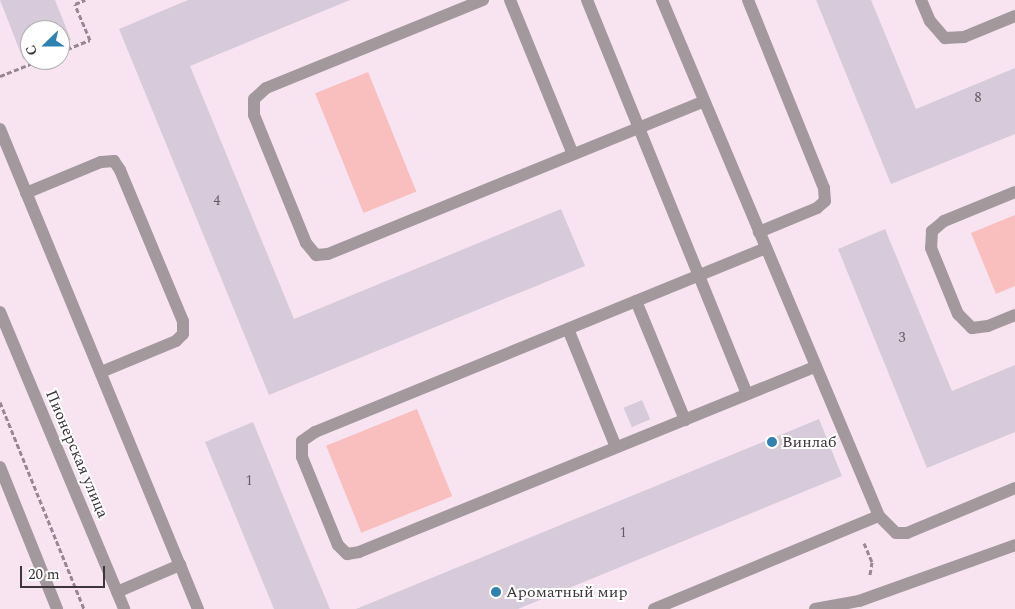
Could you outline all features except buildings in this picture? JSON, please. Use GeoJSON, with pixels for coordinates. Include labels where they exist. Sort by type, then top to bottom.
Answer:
{"type":"FeatureCollection","features":[{"type":"Feature","properties":{"kind":"street"},"geometry":{"type":"LineString","coordinates":[[483,0],[266,88],[254,99],[254,115],[306,243],[316,255],[328,254],[704,100]]}},
{"type":"Feature","properties":{"kind":"street"},"geometry":{"type":"LineString","coordinates":[[510,0],[573,154]]}},
{"type":"Feature","properties":{"kind":"street"},"geometry":{"type":"LineString","coordinates":[[587,0],[747,394]]}},
{"type":"Feature","properties":{"kind":"street"},"geometry":{"type":"LineString","coordinates":[[662,0],[879,516],[886,526],[896,534],[908,533],[1015,488]]}},
{"type":"Feature","properties":{"kind":"street"},"geometry":{"type":"LineString","coordinates":[[748,0],[824,188],[825,201],[817,208],[759,232]]}},
{"type":"Feature","properties":{"kind":"street"},"geometry":{"type":"LineString","coordinates":[[921,0],[930,21],[945,38],[964,37],[1015,16]]}},
{"type":"Feature","properties":{"kind":"street"},"geometry":{"type":"LineString","coordinates":[[0,129],[198,609]]}},
{"type":"Feature","properties":{"kind":"street"},"geometry":{"type":"LineString","coordinates":[[26,193],[101,162],[114,162],[120,170],[182,321],[182,334],[176,341],[101,372]]}},
{"type":"Feature","properties":{"kind":"street"},"geometry":{"type":"LineString","coordinates":[[1015,192],[944,221],[932,231],[931,248],[958,314],[972,328],[988,326],[1015,315]]}},
{"type":"Feature","properties":{"kind":"street"},"geometry":{"type":"LineString","coordinates":[[766,248],[315,432],[302,441],[302,457],[338,545],[347,554],[359,552],[816,366]]}},
{"type":"Feature","properties":{"kind":"street"},"geometry":{"type":"LineString","coordinates":[[636,301],[684,420]]}},
{"type":"Feature","properties":{"kind":"street","name":"Пионерская улица"},"geometry":{"type":"LineString","coordinates":[[0,312],[124,609]]}},
{"type":"Feature","properties":{"kind":"street"},"geometry":{"type":"LineString","coordinates":[[568,329],[616,448]]}},
{"type":"Feature","properties":{"kind":"street"},"geometry":{"type":"LineString","coordinates":[[0,467],[57,609]]}},
{"type":"Feature","properties":{"kind":"street"},"geometry":{"type":"LineString","coordinates":[[654,609],[879,516]]}},
{"type":"Feature","properties":{"kind":"street"},"geometry":{"type":"LineString","coordinates":[[815,609],[859,601],[1015,546]]}},
{"type":"Feature","properties":{"kind":"street"},"geometry":{"type":"LineString","coordinates":[[117,592],[180,566]]}},
{"type":"Feature","properties":{"kind":"path"},"geometry":{"type":"LineString","coordinates":[[70,48],[90,40],[75,4],[85,0]]}},
{"type":"Feature","properties":{"kind":"path"},"geometry":{"type":"LineString","coordinates":[[0,76],[20,68]]}},
{"type":"Feature","properties":{"kind":"path"},"geometry":{"type":"LineString","coordinates":[[0,402],[84,609]]}},
{"type":"Feature","properties":{"kind":"path"},"geometry":{"type":"LineString","coordinates":[[857,524],[872,562],[870,577],[859,601]]}},
{"type":"Feature","properties":{"kind":"shaded area"},"geometry":{"type":"Polygon","coordinates":[[[368,72],[416,192],[363,213],[315,93],[368,72]]]}},
{"type":"Feature","properties":{"kind":"shaded area"},"geometry":{"type":"Polygon","coordinates":[[[1015,215],[1015,286],[996,294],[971,233],[1015,215]]]}},
{"type":"Feature","properties":{"kind":"shaded area"},"geometry":{"type":"Polygon","coordinates":[[[417,409],[452,496],[361,533],[326,446],[417,409]]]}},
{"type":"Feature","properties":{"kind":"place","name":"Винлаб"},"geometry":{"type":"Point","coordinates":[772,442]}},
{"type":"Feature","properties":{"kind":"place","name":"Ароматный мир"},"geometry":{"type":"Point","coordinates":[496,592]}}]}
